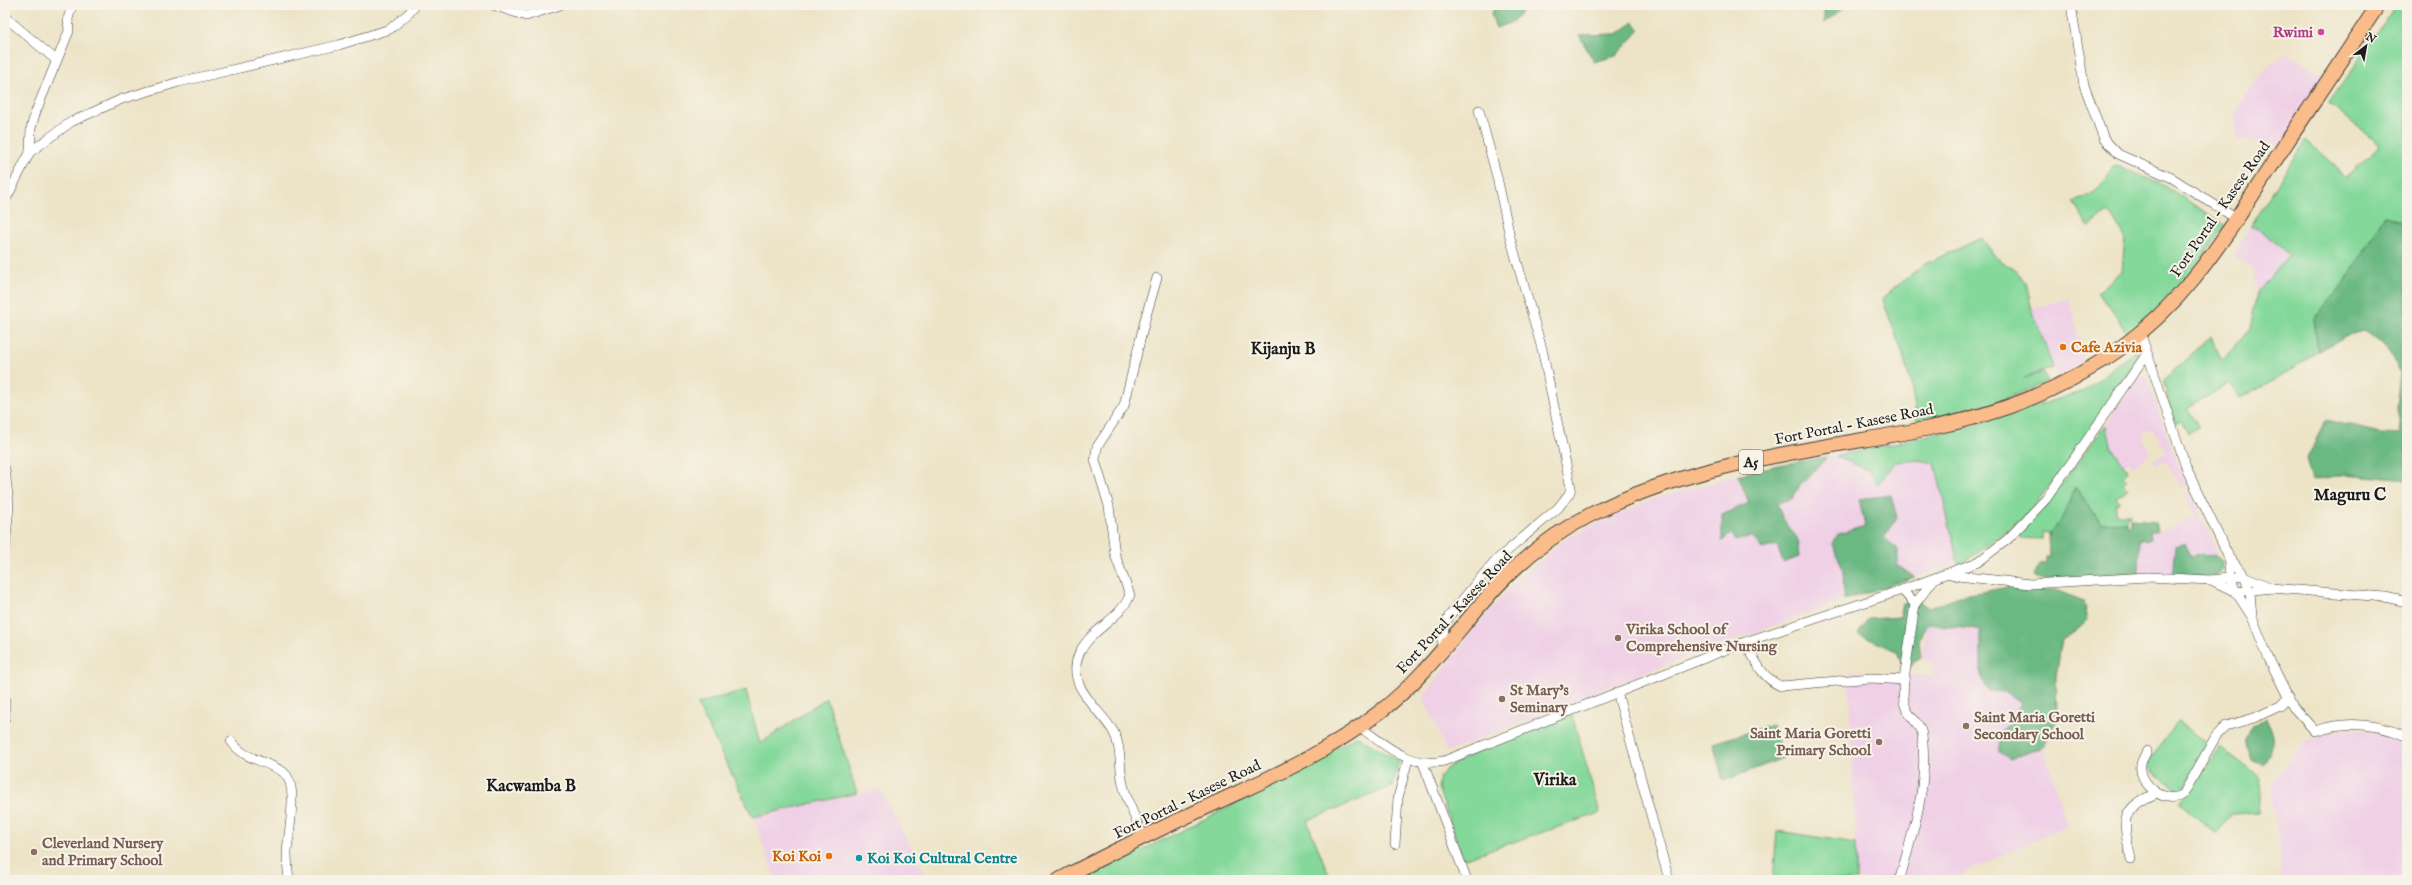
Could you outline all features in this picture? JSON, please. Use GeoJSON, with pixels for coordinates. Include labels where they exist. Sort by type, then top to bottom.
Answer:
{"type":"FeatureCollection","features":[{"type":"Feature","properties":{"kind":"highway","name":"Fort Portal - Kasese Road"},"geometry":{"type":"LineString","coordinates":[[1059,880],[1310,757],[1360,727],[1406,689],[1441,654],[1484,600],[1529,556],[1554,536],[1589,516],[1625,499],[1720,468],[1929,428],[1991,413],[2055,389],[2074,379],[2140,332],[2159,316],[2192,281],[2237,219],[2378,5]]}},
{"type":"Feature","properties":{"kind":"street"},"geometry":{"type":"LineString","coordinates":[[5,201],[30,152],[31,128],[36,111],[69,31],[68,19],[72,5]]}},
{"type":"Feature","properties":{"kind":"street"},"geometry":{"type":"LineString","coordinates":[[30,152],[71,122],[122,99],[179,82],[339,45],[390,29],[416,5]]}},
{"type":"Feature","properties":{"kind":"street"},"geometry":{"type":"LineString","coordinates":[[493,5],[526,16],[560,5]]}},
{"type":"Feature","properties":{"kind":"street"},"geometry":{"type":"LineString","coordinates":[[2071,5],[2084,85],[2104,139],[2118,154],[2172,178],[2237,219]]}},
{"type":"Feature","properties":{"kind":"street"},"geometry":{"type":"LineString","coordinates":[[5,17],[56,60]]}},
{"type":"Feature","properties":{"kind":"street"},"geometry":{"type":"LineString","coordinates":[[1441,654],[1444,628],[1449,616],[1494,562],[1558,508],[1569,494],[1571,488],[1542,349],[1510,237],[1497,177],[1479,110]]}},
{"type":"Feature","properties":{"kind":"street"},"geometry":{"type":"LineString","coordinates":[[1144,838],[1126,795],[1117,740],[1112,730],[1082,692],[1076,667],[1078,656],[1092,634],[1127,604],[1130,595],[1115,555],[1109,506],[1095,460],[1097,447],[1124,406],[1157,278]]}},
{"type":"Feature","properties":{"kind":"street"},"geometry":{"type":"LineString","coordinates":[[2140,332],[2146,355],[2182,458],[2228,555],[2244,576],[2250,592],[2252,618]]}},
{"type":"Feature","properties":{"kind":"street"},"geometry":{"type":"LineString","coordinates":[[1360,727],[1408,759],[1423,763],[1444,761],[1745,642],[1902,590],[1978,562],[2008,539],[2046,499],[2146,355]]}},
{"type":"Feature","properties":{"kind":"street"},"geometry":{"type":"LineString","coordinates":[[5,469],[9,506],[5,548]]}},
{"type":"Feature","properties":{"kind":"street"},"geometry":{"type":"LineString","coordinates":[[2228,555],[2230,576],[2236,592],[2252,618],[2268,657],[2293,707],[2314,730],[2332,725],[2358,723],[2392,730],[2407,736]]}},
{"type":"Feature","properties":{"kind":"street"},"geometry":{"type":"LineString","coordinates":[[1947,573],[2030,584],[2147,577],[2211,580],[2230,576],[2244,576],[2272,588]]}},
{"type":"Feature","properties":{"kind":"street"},"geometry":{"type":"LineString","coordinates":[[1900,878],[1916,822],[1922,785],[1924,753],[1922,732],[1904,702],[1904,680],[1915,604],[1936,578]]}},
{"type":"Feature","properties":{"kind":"street"},"geometry":{"type":"LineString","coordinates":[[2211,580],[2236,592],[2250,592],[2272,588],[2357,594],[2407,602]]}},
{"type":"Feature","properties":{"kind":"street"},"geometry":{"type":"LineString","coordinates":[[1902,590],[1915,604]]}},
{"type":"Feature","properties":{"kind":"street"},"geometry":{"type":"LineString","coordinates":[[1745,642],[1764,676],[1771,682],[1781,686],[1871,678],[1904,680]]}},
{"type":"Feature","properties":{"kind":"street"},"geometry":{"type":"LineString","coordinates":[[1617,692],[1669,880]]}},
{"type":"Feature","properties":{"kind":"street"},"geometry":{"type":"LineString","coordinates":[[2147,751],[2140,765],[2142,775],[2158,793],[2168,798],[2179,797],[2184,793],[2216,736],[2226,726],[2254,718],[2280,706],[2289,697]]}},
{"type":"Feature","properties":{"kind":"street"},"geometry":{"type":"LineString","coordinates":[[5,700],[5,718]]}},
{"type":"Feature","properties":{"kind":"street"},"geometry":{"type":"LineString","coordinates":[[231,741],[241,753],[283,772],[290,780],[292,791],[287,853],[289,880]]}},
{"type":"Feature","properties":{"kind":"street"},"geometry":{"type":"LineString","coordinates":[[1395,844],[1398,798],[1408,759]]}},
{"type":"Feature","properties":{"kind":"street"},"geometry":{"type":"LineString","coordinates":[[1423,763],[1467,880]]}},
{"type":"Feature","properties":{"kind":"street"},"geometry":{"type":"LineString","coordinates":[[2131,860],[2125,830],[2127,818],[2132,807],[2139,800],[2158,793]]}},
{"type":"Feature","properties":{"kind":"shaded area"},"geometry":{"type":"Polygon","coordinates":[[[2286,52],[2326,78],[2281,146],[2236,138],[2236,114],[2246,93],[2266,69],[2286,52]]]}},
{"type":"Feature","properties":{"kind":"shaded area"},"geometry":{"type":"Polygon","coordinates":[[[2250,226],[2262,231],[2288,255],[2257,293],[2253,269],[2232,256],[2250,226]]]}},
{"type":"Feature","properties":{"kind":"shaded area"},"geometry":{"type":"Polygon","coordinates":[[[2069,298],[2084,359],[2083,364],[2057,377],[2032,309],[2069,298]]]}},
{"type":"Feature","properties":{"kind":"shaded area"},"geometry":{"type":"Polygon","coordinates":[[[2140,375],[2147,377],[2172,450],[2188,486],[2181,489],[2166,461],[2156,466],[2153,462],[2166,452],[2152,427],[2142,433],[2151,454],[2133,467],[2129,461],[2124,465],[2112,448],[2106,425],[2140,375]]]}},
{"type":"Feature","properties":{"kind":"shaded area"},"geometry":{"type":"Polygon","coordinates":[[[1930,434],[1958,563],[1844,600],[1643,673],[1447,752],[1423,697],[1473,630],[1517,580],[1566,538],[1650,500],[1738,475],[1930,434]]]}},
{"type":"Feature","properties":{"kind":"shaded area"},"geometry":{"type":"Polygon","coordinates":[[[2190,492],[2219,557],[2213,555],[2206,557],[2205,553],[2191,557],[2184,544],[2176,546],[2173,575],[2139,573],[2140,539],[2149,531],[2165,530],[2195,517],[2184,494],[2190,492]]]}},
{"type":"Feature","properties":{"kind":"shaded area"},"geometry":{"type":"Polygon","coordinates":[[[1927,624],[1947,627],[1963,625],[1982,631],[1981,647],[2004,692],[2021,702],[2013,721],[2000,733],[2010,759],[2043,747],[2068,825],[1949,880],[1856,880],[1856,843],[1848,672],[1934,676],[1933,663],[1921,658],[1927,624]]]}},
{"type":"Feature","properties":{"kind":"shaded area"},"geometry":{"type":"Polygon","coordinates":[[[2347,728],[2391,734],[2407,740],[2407,880],[2281,880],[2280,845],[2271,805],[2274,780],[2306,740],[2347,728]]]}},
{"type":"Feature","properties":{"kind":"shaded area"},"geometry":{"type":"Polygon","coordinates":[[[879,789],[929,880],[776,880],[753,817],[879,789]]]}},
{"type":"Feature","properties":{"kind":"green space"},"geometry":{"type":"Polygon","coordinates":[[[1497,5],[1528,5],[1512,22],[1496,28],[1491,14],[1497,5]]]}},
{"type":"Feature","properties":{"kind":"green space"},"geometry":{"type":"Polygon","coordinates":[[[1824,5],[1847,5],[1824,23],[1824,5]]]}},
{"type":"Feature","properties":{"kind":"green space"},"geometry":{"type":"Polygon","coordinates":[[[2396,5],[2407,5],[2407,225],[2385,215],[2343,285],[2314,318],[2318,351],[2279,378],[2240,398],[2230,382],[2187,409],[2198,426],[2188,433],[2181,422],[2175,424],[2163,381],[2211,336],[2222,361],[2250,329],[2257,293],[2288,255],[2262,231],[2250,226],[2306,140],[2338,169],[2344,178],[2380,146],[2329,103],[2396,5]]]}},
{"type":"Feature","properties":{"kind":"green space"},"geometry":{"type":"Polygon","coordinates":[[[1634,22],[1640,30],[1616,56],[1594,62],[1579,35],[1617,34],[1634,22]]]}},
{"type":"Feature","properties":{"kind":"green space"},"geometry":{"type":"Polygon","coordinates":[[[2117,166],[2165,186],[2225,225],[2178,292],[2129,336],[2109,306],[2097,293],[2122,271],[2125,237],[2108,212],[2089,227],[2073,202],[2093,193],[2098,189],[2106,180],[2113,167],[2117,166]]]}},
{"type":"Feature","properties":{"kind":"green space"},"geometry":{"type":"Polygon","coordinates":[[[2385,215],[2407,225],[2407,480],[2345,474],[2312,481],[2306,459],[2326,420],[2380,433],[2401,434],[2397,408],[2401,373],[2384,344],[2363,331],[2348,335],[2318,351],[2314,318],[2343,285],[2385,215]]]}},
{"type":"Feature","properties":{"kind":"green space"},"geometry":{"type":"Polygon","coordinates":[[[1982,238],[1994,255],[2019,274],[2026,283],[2031,306],[2053,368],[2024,378],[2043,373],[2047,382],[1974,411],[1916,422],[1912,390],[1904,359],[1882,298],[1923,265],[1982,238]]]}},
{"type":"Feature","properties":{"kind":"green space"},"geometry":{"type":"Polygon","coordinates":[[[2136,350],[2139,357],[2132,369],[2064,468],[2023,519],[1964,562],[1958,563],[1935,463],[1920,460],[1896,462],[1877,485],[1870,471],[1836,456],[1970,426],[2084,391],[2136,350]]]}},
{"type":"Feature","properties":{"kind":"green space"},"geometry":{"type":"Polygon","coordinates":[[[2106,425],[2112,448],[2128,471],[2123,476],[2126,481],[2123,484],[2128,489],[2116,497],[2119,502],[2115,504],[2115,514],[2131,514],[2131,517],[2127,517],[2127,522],[2102,523],[2075,487],[2061,521],[2049,533],[2042,532],[2042,539],[2021,538],[2019,534],[2050,499],[2106,425]]]}},
{"type":"Feature","properties":{"kind":"green space"},"geometry":{"type":"Polygon","coordinates":[[[1827,457],[1799,487],[1793,498],[1777,503],[1783,519],[1797,538],[1799,557],[1783,563],[1777,545],[1762,549],[1752,536],[1735,541],[1732,533],[1722,541],[1722,515],[1749,503],[1738,475],[1778,465],[1827,457]]]}},
{"type":"Feature","properties":{"kind":"green space"},"geometry":{"type":"Polygon","coordinates":[[[2075,487],[2102,523],[2127,522],[2127,526],[2131,526],[2131,519],[2155,521],[2157,531],[2149,531],[2150,539],[2140,540],[2139,573],[2062,581],[2036,579],[2033,577],[2040,564],[2046,564],[2046,557],[2050,557],[2049,533],[2061,521],[2075,487]]]}},
{"type":"Feature","properties":{"kind":"green space"},"geometry":{"type":"Polygon","coordinates":[[[1891,495],[1897,518],[1884,538],[1897,548],[1897,565],[1914,577],[1844,600],[1843,568],[1832,544],[1838,534],[1865,526],[1859,499],[1891,495]]]}},
{"type":"Feature","properties":{"kind":"green space"},"geometry":{"type":"Polygon","coordinates":[[[2184,544],[2191,557],[2203,554],[2206,557],[2213,555],[2219,557],[2224,566],[2221,571],[2216,575],[2209,577],[2173,575],[2176,546],[2184,544]]]}},
{"type":"Feature","properties":{"kind":"green space"},"geometry":{"type":"Polygon","coordinates":[[[2008,587],[2055,590],[2084,601],[2088,621],[2062,640],[2056,676],[2057,720],[2043,747],[2010,759],[1999,752],[2000,733],[2013,721],[2021,702],[2004,692],[1988,691],[1981,675],[1981,630],[1967,627],[1927,624],[1919,641],[1921,658],[1905,668],[1896,651],[1858,634],[1869,619],[1900,617],[1903,603],[1918,601],[1929,608],[1959,596],[2008,587]]]}},
{"type":"Feature","properties":{"kind":"green space"},"geometry":{"type":"Polygon","coordinates":[[[746,690],[760,744],[826,698],[857,793],[753,817],[697,704],[746,690]]]}},
{"type":"Feature","properties":{"kind":"green space"},"geometry":{"type":"Polygon","coordinates":[[[1572,715],[1600,813],[1463,859],[1438,788],[1440,777],[1447,768],[1466,757],[1572,715]]]}},
{"type":"Feature","properties":{"kind":"green space"},"geometry":{"type":"Polygon","coordinates":[[[2266,719],[2272,732],[2273,742],[2264,764],[2251,759],[2246,741],[2252,725],[2266,719]]]}},
{"type":"Feature","properties":{"kind":"green space"},"geometry":{"type":"Polygon","coordinates":[[[2178,722],[2213,748],[2180,792],[2145,765],[2178,722]]]}},
{"type":"Feature","properties":{"kind":"green space"},"geometry":{"type":"Polygon","coordinates":[[[1772,725],[1783,758],[1723,781],[1713,743],[1772,725]]]}},
{"type":"Feature","properties":{"kind":"green space"},"geometry":{"type":"Polygon","coordinates":[[[1357,736],[1399,761],[1393,786],[1307,821],[1331,880],[1082,880],[1223,810],[1357,736]]]}},
{"type":"Feature","properties":{"kind":"green space"},"geometry":{"type":"Polygon","coordinates":[[[2221,748],[2262,778],[2259,812],[2232,814],[2216,834],[2180,803],[2221,748]]]}},
{"type":"Feature","properties":{"kind":"green space"},"geometry":{"type":"Polygon","coordinates":[[[1777,831],[1856,843],[1856,880],[1773,880],[1777,831]]]}},
{"type":"Feature","properties":{"kind":"place","name":"Rwimi"},"geometry":{"type":"Point","coordinates":[2321,32]}},
{"type":"Feature","properties":{"kind":"place","name":"Cafe Azivia"},"geometry":{"type":"Point","coordinates":[2063,347]}},
{"type":"Feature","properties":{"kind":"place","name":"Virika School of Comprehensive Nursing"},"geometry":{"type":"Point","coordinates":[1618,638]}},
{"type":"Feature","properties":{"kind":"place","name":"St Mary's Seminary"},"geometry":{"type":"Point","coordinates":[1502,699]}},
{"type":"Feature","properties":{"kind":"place","name":"Saint Maria Goretti Secondary School"},"geometry":{"type":"Point","coordinates":[1966,726]}},
{"type":"Feature","properties":{"kind":"place","name":"Saint Maria Goretti Primary School"},"geometry":{"type":"Point","coordinates":[1879,742]}},
{"type":"Feature","properties":{"kind":"place","name":"Cleverland Nursery and Primary School"},"geometry":{"type":"Point","coordinates":[34,852]}},
{"type":"Feature","properties":{"kind":"place","name":"Koi Koi"},"geometry":{"type":"Point","coordinates":[829,856]}},
{"type":"Feature","properties":{"kind":"place","name":"Koi Koi Cultural Centre"},"geometry":{"type":"Point","coordinates":[859,858]}},
{"type":"Feature","properties":{"kind":"district","name":"Kijanju B"},"geometry":{"type":"Point","coordinates":[1283,348]}},
{"type":"Feature","properties":{"kind":"district","name":"Maguru C"},"geometry":{"type":"Point","coordinates":[2350,494]}},
{"type":"Feature","properties":{"kind":"district","name":"Virika"},"geometry":{"type":"Point","coordinates":[1555,779]}},
{"type":"Feature","properties":{"kind":"district","name":"Kacwamba B"},"geometry":{"type":"Point","coordinates":[531,785]}}]}
